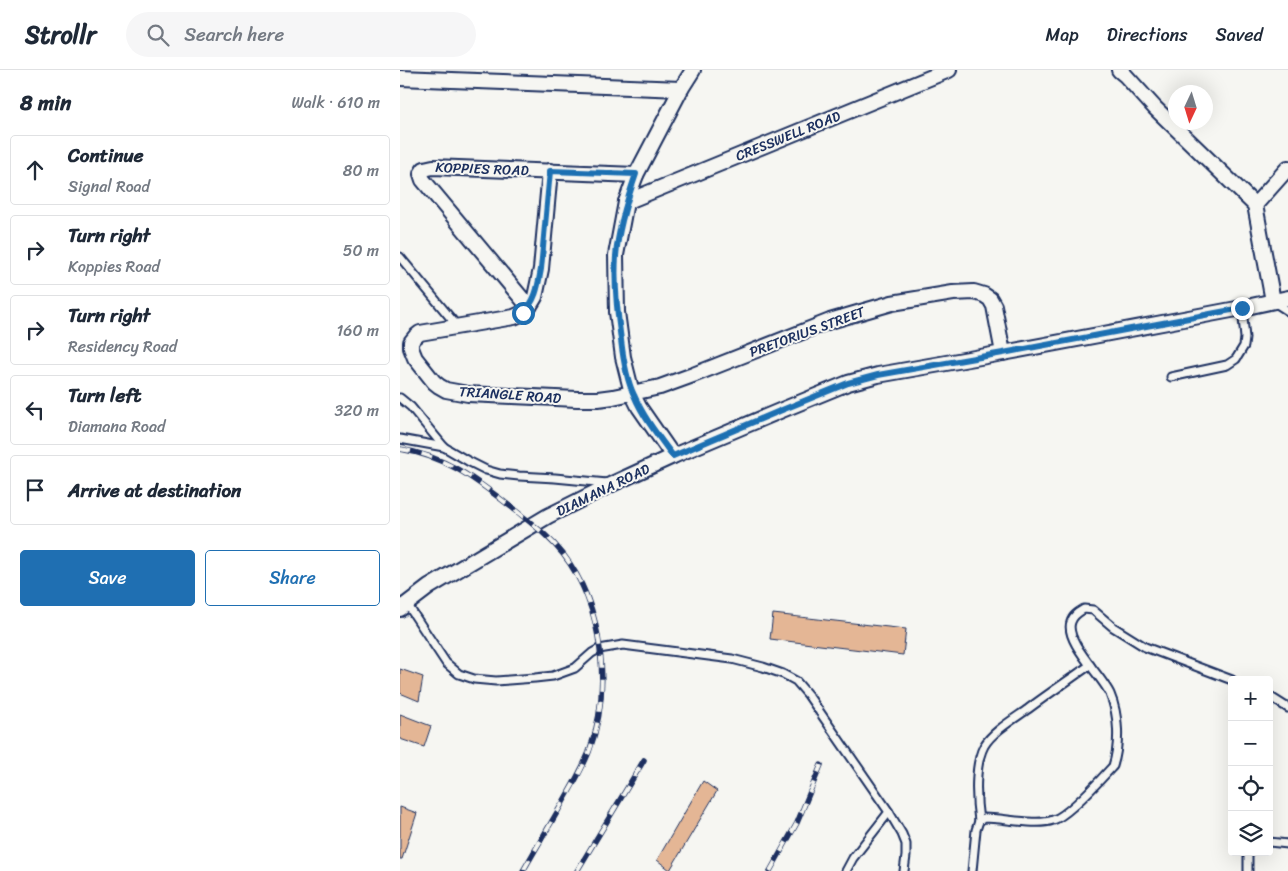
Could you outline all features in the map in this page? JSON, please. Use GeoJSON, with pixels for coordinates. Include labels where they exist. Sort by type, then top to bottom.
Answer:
{"type":"FeatureCollection","features":[{"type":"Feature","properties":{"kind":"street"},"geometry":{"type":"LineString","coordinates":[[673,456],[639,407],[632,393],[623,357],[617,312],[616,255],[626,202],[636,174],[693,70]]}},
{"type":"Feature","properties":{"kind":"street","name":"CRESSWELL ROAD"},"geometry":{"type":"LineString","coordinates":[[626,202],[949,70]]}},
{"type":"Feature","properties":{"kind":"street"},"geometry":{"type":"LineString","coordinates":[[1124,72],[1155,108],[1255,205],[1273,301]]}},
{"type":"Feature","properties":{"kind":"street"},"geometry":{"type":"LineString","coordinates":[[400,78],[681,89]]}},
{"type":"Feature","properties":{"kind":"street","name":"KOPPIES ROAD"},"geometry":{"type":"LineString","coordinates":[[529,307],[423,180],[421,174],[424,169],[433,167],[636,174]]}},
{"type":"Feature","properties":{"kind":"street"},"geometry":{"type":"LineString","coordinates":[[1255,205],[1288,168]]}},
{"type":"Feature","properties":{"kind":"street"},"geometry":{"type":"LineString","coordinates":[[529,307],[535,297],[541,269],[550,171]]}},
{"type":"Feature","properties":{"kind":"street","name":"PRETORIUS STREET"},"geometry":{"type":"LineString","coordinates":[[632,393],[660,387],[830,321],[892,303],[953,293],[974,292],[990,299],[994,306],[1003,353]]}},
{"type":"Feature","properties":{"kind":"street","name":"DIAMANA ROAD"},"geometry":{"type":"LineString","coordinates":[[403,606],[429,587],[548,516],[673,456],[848,383],[878,375],[1288,298]]}},
{"type":"Feature","properties":{"kind":"street","name":"TRIANGLE ROAD"},"geometry":{"type":"LineString","coordinates":[[529,307],[523,313],[514,317],[420,333],[411,342],[411,348],[434,382],[446,390],[468,394],[577,399],[613,397],[632,393]]}},
{"type":"Feature","properties":{"kind":"lane"},"geometry":{"type":"LineString","coordinates":[[400,257],[458,327]]}},
{"type":"Feature","properties":{"kind":"lane"},"geometry":{"type":"LineString","coordinates":[[1273,301],[1288,311]]}},
{"type":"Feature","properties":{"kind":"lane"},"geometry":{"type":"LineString","coordinates":[[1171,377],[1227,365],[1236,359],[1244,346],[1242,308]]}},
{"type":"Feature","properties":{"kind":"lane"},"geometry":{"type":"LineString","coordinates":[[400,398],[411,407],[444,447]]}},
{"type":"Feature","properties":{"kind":"lane"},"geometry":{"type":"LineString","coordinates":[[400,439],[444,447],[486,470],[500,474],[612,484]]}},
{"type":"Feature","properties":{"kind":"lane"},"geometry":{"type":"LineString","coordinates":[[403,606],[446,663],[460,674],[474,680],[496,681],[553,676],[575,668],[599,649],[623,645],[732,659],[783,674],[796,681],[808,695],[889,812],[906,844],[904,871]]}},
{"type":"Feature","properties":{"kind":"lane"},"geometry":{"type":"LineString","coordinates":[[978,822],[984,818],[1032,822],[1054,820],[1069,811],[1113,766],[1116,757],[1118,730],[1115,708],[1106,687],[1077,648],[1071,636],[1070,623],[1084,609],[1093,610],[1113,627],[1145,647],[1228,678]]}},
{"type":"Feature","properties":{"kind":"lane"},"geometry":{"type":"LineString","coordinates":[[972,871],[978,822],[977,786],[981,754],[985,745],[992,736],[1008,723],[1090,665]]}},
{"type":"Feature","properties":{"kind":"lane"},"geometry":{"type":"LineString","coordinates":[[1273,699],[1288,708]]}},
{"type":"Feature","properties":{"kind":"lane"},"geometry":{"type":"LineString","coordinates":[[846,871],[889,812]]}},
{"type":"Feature","properties":{"kind":"lane"},"geometry":{"type":"LineString","coordinates":[[1273,842],[1288,844]]}},
{"type":"Feature","properties":{"kind":"lane"},"geometry":{"type":"LineString","coordinates":[[1248,856],[1248,871]]}},
{"type":"Feature","properties":{"kind":"building"},"geometry":{"type":"Polygon","coordinates":[[[773,614],[906,629],[903,655],[770,639],[773,614]]]}},
{"type":"Feature","properties":{"kind":"building"},"geometry":{"type":"Polygon","coordinates":[[[400,669],[423,677],[419,701],[400,693],[400,669]]]}},
{"type":"Feature","properties":{"kind":"building"},"geometry":{"type":"Polygon","coordinates":[[[400,714],[431,726],[424,747],[400,739],[400,714]]]}},
{"type":"Feature","properties":{"kind":"building"},"geometry":{"type":"Polygon","coordinates":[[[703,781],[717,791],[670,870],[657,860],[703,781]]]}},
{"type":"Feature","properties":{"kind":"building"},"geometry":{"type":"Polygon","coordinates":[[[400,807],[417,813],[402,859],[400,859],[400,807]]]}},
{"type":"Feature","properties":{"kind":"railway"},"geometry":{"type":"LineString","coordinates":[[400,449],[448,464],[475,480],[534,525],[563,554],[577,575],[588,599],[600,650],[602,676],[596,728],[589,752],[579,774],[523,871]]}},
{"type":"Feature","properties":{"kind":"railway"},"geometry":{"type":"LineString","coordinates":[[577,871],[644,760]]}},
{"type":"Feature","properties":{"kind":"railway"},"geometry":{"type":"LineString","coordinates":[[770,871],[797,823],[821,765]]}},
{"type":"Feature","properties":{"kind":"route"},"geometry":{"type":"LineString","coordinates":[[523,313],[535,297],[539,284],[550,171],[636,174],[626,202],[616,255],[617,312],[623,357],[632,393],[650,424],[673,456],[848,383],[878,375],[1242,308]]}}]}
